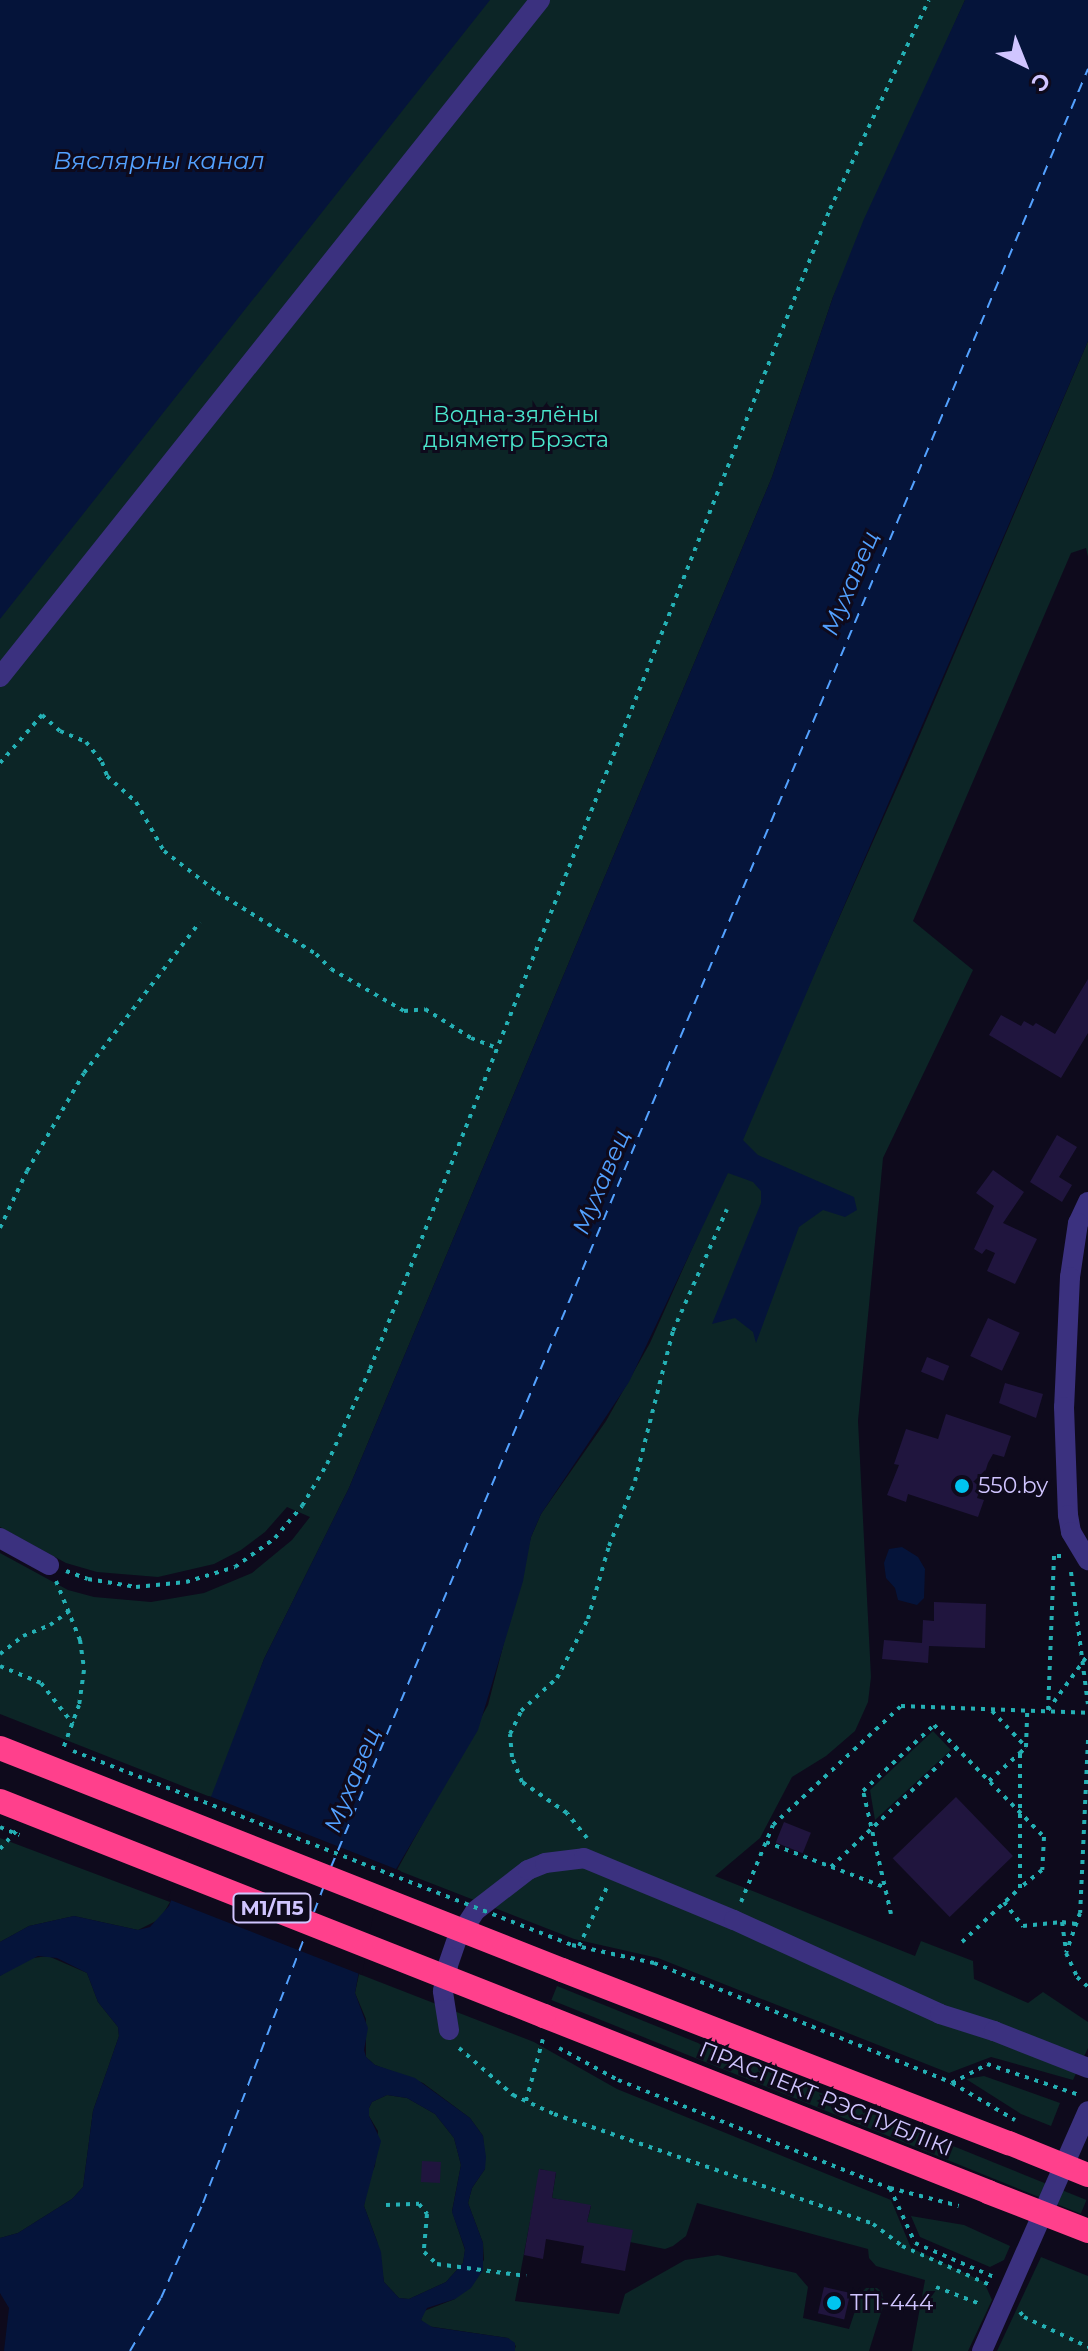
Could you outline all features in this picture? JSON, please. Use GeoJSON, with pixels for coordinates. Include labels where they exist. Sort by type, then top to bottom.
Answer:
{"type":"FeatureCollection","features":[{"type":"Feature","properties":{"kind":"highway","name":"ПРАСПЕКТ РЭСПУБЛІКІ"},"geometry":{"type":"LineString","coordinates":[[0,1748],[562,1970],[1013,2132],[1088,2175]]}},
{"type":"Feature","properties":{"kind":"highway","name":"М1/П5"},"geometry":{"type":"LineString","coordinates":[[0,1801],[541,2030]]}},
{"type":"Feature","properties":{"kind":"highway","name":"ПРАСПЕКТ РЭСПУБЛІКІ"},"geometry":{"type":"LineString","coordinates":[[541,2030],[1088,2231]]}},
{"type":"Feature","properties":{"kind":"street"},"geometry":{"type":"LineString","coordinates":[[0,677],[540,0]]}},
{"type":"Feature","properties":{"kind":"street"},"geometry":{"type":"LineString","coordinates":[[1079,1567],[1068,1515],[1064,1407],[1070,1277],[1078,1223],[1088,1202]]}},
{"type":"Feature","properties":{"kind":"street"},"geometry":{"type":"LineString","coordinates":[[0,1538],[49,1565]]}},
{"type":"Feature","properties":{"kind":"street"},"geometry":{"type":"LineString","coordinates":[[449,2030],[443,1991],[457,1939],[475,1911],[528,1870],[545,1863],[584,1858],[734,1920],[940,2014],[994,2031],[1088,2068]]}},
{"type":"Feature","properties":{"kind":"street"},"geometry":{"type":"LineString","coordinates":[[982,2351],[1005,2305],[1084,2103]]}},
{"type":"Feature","properties":{"kind":"path"},"geometry":{"type":"LineString","coordinates":[[49,1565],[88,1579],[136,1587],[186,1582],[235,1567],[275,1538],[302,1506],[327,1464],[370,1369],[830,209],[929,0]]}},
{"type":"Feature","properties":{"kind":"path"},"geometry":{"type":"LineString","coordinates":[[0,763],[42,715],[60,731],[86,742],[102,762],[107,776],[136,802],[164,851],[217,892],[316,954],[331,969],[404,1011],[425,1009],[471,1038],[497,1048]]}},
{"type":"Feature","properties":{"kind":"path"},"geometry":{"type":"LineString","coordinates":[[0,1228],[27,1171],[84,1073],[200,922]]}},
{"type":"Feature","properties":{"kind":"path"},"geometry":{"type":"LineString","coordinates":[[567,1813],[522,1782],[512,1757],[510,1734],[521,1711],[557,1678],[588,1619],[609,1546],[635,1481],[673,1331],[727,1209]]}},
{"type":"Feature","properties":{"kind":"path"},"geometry":{"type":"LineString","coordinates":[[1048,1710],[1054,1556],[1061,1556],[1079,1567],[1082,1661],[1088,1704]]}},
{"type":"Feature","properties":{"kind":"path"},"geometry":{"type":"LineString","coordinates":[[49,1565],[70,1610],[84,1670],[73,1724],[59,1759]]}},
{"type":"Feature","properties":{"kind":"path"},"geometry":{"type":"LineString","coordinates":[[0,1654],[23,1636],[50,1625],[70,1610]]}},
{"type":"Feature","properties":{"kind":"path"},"geometry":{"type":"LineString","coordinates":[[1048,1710],[1088,1655]]}},
{"type":"Feature","properties":{"kind":"path"},"geometry":{"type":"LineString","coordinates":[[0,1666],[41,1683],[73,1724]]}},
{"type":"Feature","properties":{"kind":"path"},"geometry":{"type":"LineString","coordinates":[[734,1920],[773,1825],[901,1706],[1088,1713]]}},
{"type":"Feature","properties":{"kind":"path"},"geometry":{"type":"LineString","coordinates":[[992,1710],[1026,1747]]}},
{"type":"Feature","properties":{"kind":"path"},"geometry":{"type":"LineString","coordinates":[[989,1781],[1026,1747],[1027,1710]]}},
{"type":"Feature","properties":{"kind":"path"},"geometry":{"type":"LineString","coordinates":[[891,1914],[863,1791],[934,1725],[1044,1837],[1042,1870],[962,1942]]}},
{"type":"Feature","properties":{"kind":"path"},"geometry":{"type":"LineString","coordinates":[[1066,1953],[1080,1913],[1088,1740]]}},
{"type":"Feature","properties":{"kind":"path"},"geometry":{"type":"LineString","coordinates":[[59,1745],[572,1945],[654,1963],[952,2083],[1013,2132]]}},
{"type":"Feature","properties":{"kind":"path"},"geometry":{"type":"LineString","coordinates":[[831,1867],[957,1748]]}},
{"type":"Feature","properties":{"kind":"path"},"geometry":{"type":"LineString","coordinates":[[1020,1753],[1020,1888]]}},
{"type":"Feature","properties":{"kind":"path"},"geometry":{"type":"LineString","coordinates":[[1,1849],[22,1824]]}},
{"type":"Feature","properties":{"kind":"path"},"geometry":{"type":"LineString","coordinates":[[766,1842],[885,1887]]}},
{"type":"Feature","properties":{"kind":"path"},"geometry":{"type":"LineString","coordinates":[[579,1946],[606,1889]]}},
{"type":"Feature","properties":{"kind":"path"},"geometry":{"type":"LineString","coordinates":[[1004,1902],[1023,1926],[1062,1922],[1076,1924]]}},
{"type":"Feature","properties":{"kind":"path"},"geometry":{"type":"LineString","coordinates":[[1062,1922],[1066,1953],[1077,1977],[1088,1987]]}},
{"type":"Feature","properties":{"kind":"path"},"geometry":{"type":"LineString","coordinates":[[449,2030],[462,2054],[526,2101],[554,2114],[873,2224],[902,2246],[994,2287],[999,2280],[915,2243],[890,2188]]}},
{"type":"Feature","properties":{"kind":"path"},"geometry":{"type":"LineString","coordinates":[[526,2101],[541,2030],[618,2080],[890,2188],[965,2208]]}},
{"type":"Feature","properties":{"kind":"path"},"geometry":{"type":"LineString","coordinates":[[952,2083],[987,2064],[1084,2103]]}},
{"type":"Feature","properties":{"kind":"path"},"geometry":{"type":"LineString","coordinates":[[386,2205],[419,2204],[427,2214],[424,2252],[437,2264],[526,2276]]}},
{"type":"Feature","properties":{"kind":"path"},"geometry":{"type":"LineString","coordinates":[[936,2287],[1005,2305],[1088,2347]]}},
{"type":"Feature","properties":{"kind":"green space","name":"Водна-зялёны дыяметр Брэста"},"geometry":{"type":"Polygon","coordinates":[[[0,0],[965,0],[833,297],[772,477],[349,1488],[264,1659],[213,1798],[0,1714],[0,1553],[68,1590],[94,1597],[151,1602],[204,1593],[252,1573],[292,1540],[310,1517],[287,1507],[265,1532],[241,1550],[214,1564],[158,1577],[97,1572],[66,1563],[0,1527],[0,0]]]}},
{"type":"Feature","properties":{"kind":"green space"},"geometry":{"type":"Polygon","coordinates":[[[1088,341],[1088,557],[1086,548],[1071,553],[913,921],[973,970],[883,1158],[858,1421],[871,1677],[868,1702],[855,1731],[826,1756],[792,1777],[760,1838],[715,1876],[915,1956],[921,1941],[973,1961],[974,1979],[1028,2003],[1043,1992],[1088,2022],[1088,2048],[1073,2080],[991,2057],[949,2073],[658,1958],[574,1939],[397,1870],[488,1705],[531,1537],[541,1514],[606,1421],[650,1343],[907,765],[1088,341]]]}},
{"type":"Feature","properties":{"kind":"green space"},"geometry":{"type":"Polygon","coordinates":[[[933,1731],[951,1750],[875,1820],[870,1790],[933,1731]]]}},
{"type":"Feature","properties":{"kind":"green space"},"geometry":{"type":"Polygon","coordinates":[[[0,1838],[170,1902],[160,1919],[138,1930],[74,1916],[29,1926],[0,1942],[0,1838]]]}},
{"type":"Feature","properties":{"kind":"green space"},"geometry":{"type":"Polygon","coordinates":[[[48,1956],[87,1973],[98,2002],[118,2027],[119,2036],[93,2111],[83,2187],[72,2199],[18,2233],[0,2238],[0,1976],[26,1959],[48,1956]]]}},
{"type":"Feature","properties":{"kind":"green space"},"geometry":{"type":"Polygon","coordinates":[[[359,1974],[534,2042],[617,2089],[891,2200],[911,2248],[984,2282],[992,2300],[968,2351],[912,2351],[925,2280],[876,2266],[869,2258],[868,2249],[697,2203],[686,2236],[673,2246],[665,2249],[630,2242],[587,2222],[591,2206],[552,2198],[556,2173],[540,2169],[515,2301],[619,2314],[625,2294],[685,2260],[718,2255],[796,2273],[808,2287],[803,2318],[849,2329],[861,2293],[866,2288],[877,2288],[882,2292],[884,2303],[869,2351],[514,2351],[516,2346],[508,2338],[427,2326],[421,2320],[424,2311],[455,2299],[484,2260],[483,2243],[468,2203],[472,2188],[485,2169],[483,2136],[470,2118],[423,2083],[375,2065],[366,2057],[366,2019],[355,1993],[359,1974]]]}},
{"type":"Feature","properties":{"kind":"green space"},"geometry":{"type":"Polygon","coordinates":[[[557,1986],[1086,2200],[1081,2214],[551,2000],[557,1986]]]}},
{"type":"Feature","properties":{"kind":"green space"},"geometry":{"type":"Polygon","coordinates":[[[984,2076],[1060,2103],[1051,2126],[1021,2114],[966,2079],[984,2076]]]}},
{"type":"Feature","properties":{"kind":"green space"},"geometry":{"type":"Polygon","coordinates":[[[387,2095],[407,2098],[435,2114],[454,2138],[461,2165],[452,2211],[465,2250],[463,2263],[446,2282],[409,2299],[399,2298],[384,2282],[377,2241],[364,2206],[367,2182],[375,2166],[378,2131],[369,2116],[369,2108],[372,2102],[387,2095]]]}},
{"type":"Feature","properties":{"kind":"green space"},"geometry":{"type":"Polygon","coordinates":[[[911,2216],[964,2225],[1010,2246],[1004,2260],[990,2267],[920,2237],[911,2216]]]}},
{"type":"Feature","properties":{"kind":"green space"},"geometry":{"type":"Polygon","coordinates":[[[1041,2257],[1088,2276],[1088,2351],[997,2351],[1041,2257]]]}},
{"type":"Feature","properties":{"kind":"water","name":"Вяслярны канал"},"geometry":{"type":"Polygon","coordinates":[[[0,0],[490,0],[0,619],[0,0]]]}},
{"type":"Feature","properties":{"kind":"water","name":"Мухавец"},"geometry":{"type":"Polygon","coordinates":[[[965,0],[1088,0],[1088,341],[743,1140],[758,1155],[854,1197],[857,1210],[845,1217],[823,1210],[799,1227],[756,1343],[753,1332],[735,1318],[712,1324],[761,1203],[761,1191],[753,1182],[728,1173],[629,1382],[541,1514],[531,1537],[523,1581],[478,1730],[369,1915],[355,1993],[368,2028],[364,2050],[366,2057],[375,2065],[415,2078],[470,2118],[483,2136],[486,2157],[485,2169],[472,2188],[468,2203],[483,2243],[483,2270],[471,2288],[455,2299],[427,2308],[421,2320],[432,2327],[508,2338],[515,2343],[515,2351],[4,2351],[9,2308],[0,2293],[0,2238],[18,2233],[72,2199],[83,2187],[93,2111],[119,2036],[118,2027],[98,2002],[87,1973],[57,1958],[38,1956],[0,1976],[0,1942],[29,1926],[74,1916],[138,1930],[150,1927],[169,1906],[264,1659],[349,1488],[772,477],[833,297],[864,219],[965,0]],[[387,2095],[372,2102],[369,2108],[369,2116],[381,2141],[364,2206],[381,2252],[384,2282],[399,2298],[409,2299],[446,2282],[463,2263],[465,2249],[452,2212],[461,2165],[454,2138],[435,2114],[407,2098],[387,2095]]]}},
{"type":"Feature","properties":{"kind":"water"},"geometry":{"type":"Polygon","coordinates":[[[902,1547],[918,1557],[925,1569],[924,1598],[917,1605],[898,1600],[895,1588],[886,1578],[884,1563],[889,1549],[902,1547]]]}},
{"type":"Feature","properties":{"kind":"pier"},"geometry":{"type":"Polygon","coordinates":[[[209,1796],[401,1871],[373,1916],[362,1975],[168,1899],[209,1796]]]}},
{"type":"Feature","properties":{"kind":"building"},"geometry":{"type":"Polygon","coordinates":[[[1088,979],[1088,1033],[1061,1078],[989,1035],[1001,1015],[1021,1026],[1024,1021],[1033,1026],[1036,1023],[1055,1034],[1088,979]]]}},
{"type":"Feature","properties":{"kind":"building"},"geometry":{"type":"Polygon","coordinates":[[[1057,1135],[1077,1147],[1059,1177],[1072,1185],[1062,1202],[1030,1182],[1057,1135]]]}},
{"type":"Feature","properties":{"kind":"building"},"geometry":{"type":"Polygon","coordinates":[[[993,1170],[1024,1192],[1003,1223],[1037,1239],[1015,1284],[987,1271],[995,1253],[986,1249],[982,1254],[974,1249],[994,1206],[976,1193],[993,1170]]]}},
{"type":"Feature","properties":{"kind":"building"},"geometry":{"type":"Polygon","coordinates":[[[988,1318],[1020,1333],[1002,1371],[970,1356],[988,1318]]]}},
{"type":"Feature","properties":{"kind":"building"},"geometry":{"type":"Polygon","coordinates":[[[927,1357],[949,1366],[943,1381],[921,1372],[927,1357]]]}},
{"type":"Feature","properties":{"kind":"building"},"geometry":{"type":"Polygon","coordinates":[[[1005,1383],[1043,1394],[1036,1418],[999,1403],[1005,1383]]]}},
{"type":"Feature","properties":{"kind":"building"},"geometry":{"type":"Polygon","coordinates":[[[946,1414],[1011,1436],[1004,1457],[993,1454],[988,1463],[977,1498],[984,1500],[978,1517],[908,1494],[906,1502],[887,1495],[899,1465],[894,1464],[906,1429],[938,1439],[946,1414]]]}},
{"type":"Feature","properties":{"kind":"building"},"geometry":{"type":"Polygon","coordinates":[[[934,1602],[986,1604],[985,1648],[929,1646],[928,1663],[882,1659],[884,1640],[922,1643],[923,1620],[934,1621],[934,1602]]]}},
{"type":"Feature","properties":{"kind":"building"},"geometry":{"type":"Polygon","coordinates":[[[956,1797],[1013,1856],[950,1917],[893,1858],[956,1797]]]}},
{"type":"Feature","properties":{"kind":"building"},"geometry":{"type":"Polygon","coordinates":[[[784,1822],[811,1833],[803,1853],[776,1842],[784,1822]]]}},
{"type":"Feature","properties":{"kind":"building"},"geometry":{"type":"Polygon","coordinates":[[[422,2161],[441,2162],[440,2183],[421,2182],[422,2161]]]}},
{"type":"Feature","properties":{"kind":"building"},"geometry":{"type":"Polygon","coordinates":[[[539,2169],[556,2172],[552,2198],[591,2205],[587,2222],[633,2230],[625,2271],[581,2263],[584,2246],[546,2239],[543,2259],[524,2255],[539,2169]]]}},
{"type":"Feature","properties":{"kind":"building","name":"ТП-444"},"geometry":{"type":"Polygon","coordinates":[[[824,2287],[850,2293],[844,2319],[818,2313],[824,2287]]]}},
{"type":"Feature","properties":{"kind":"ferry route"},"geometry":{"type":"LineString","coordinates":[[331,1867],[1088,69]]}},
{"type":"Feature","properties":{"kind":"ferry route"},"geometry":{"type":"LineString","coordinates":[[314,1912],[323,1888]]}},
{"type":"Feature","properties":{"kind":"ferry route"},"geometry":{"type":"LineString","coordinates":[[130,2351],[161,2298],[203,2203],[306,1933]]}},
{"type":"Feature","properties":{"kind":"place","name":"550.by"},"geometry":{"type":"Point","coordinates":[962,1486]}},
{"type":"Feature","properties":{"kind":"place","name":"ТП-444"},"geometry":{"type":"Point","coordinates":[834,2303]}}]}
